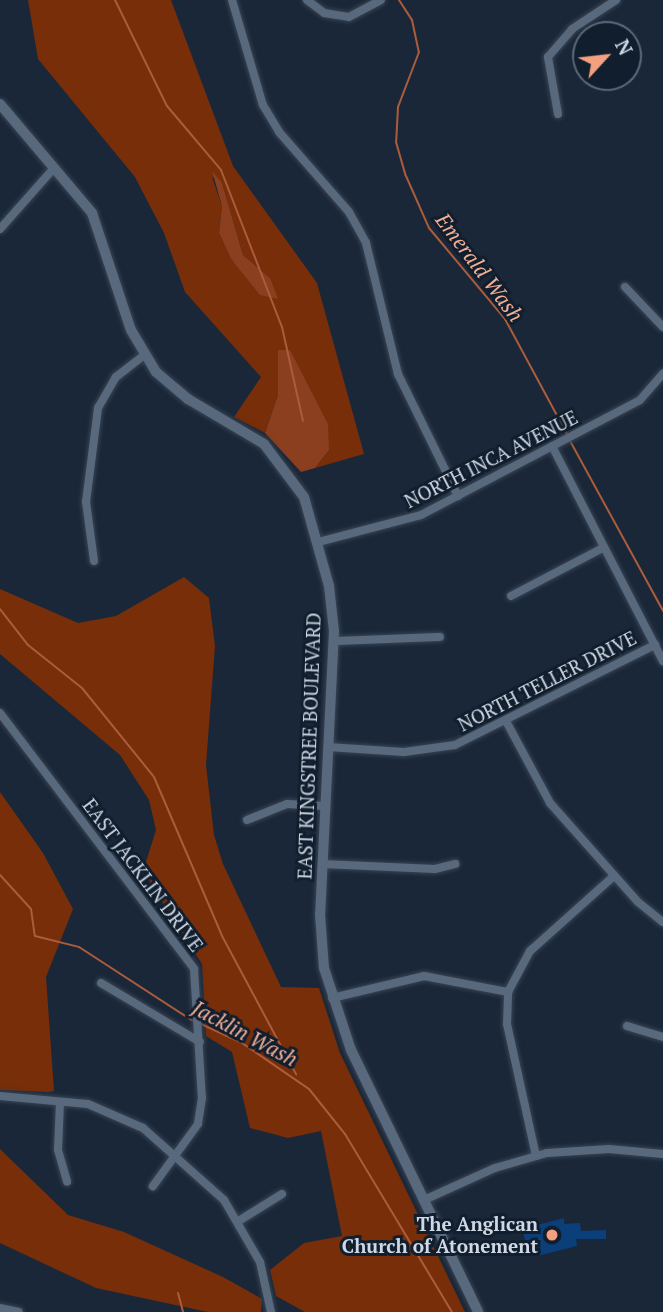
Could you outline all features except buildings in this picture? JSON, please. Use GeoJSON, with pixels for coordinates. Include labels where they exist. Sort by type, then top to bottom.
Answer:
{"type":"FeatureCollection","features":[{"type":"Feature","properties":{"kind":"street"},"geometry":{"type":"LineString","coordinates":[[232,0],[263,105],[279,132],[349,212],[366,243],[398,374],[458,496]]}},
{"type":"Feature","properties":{"kind":"street"},"geometry":{"type":"LineString","coordinates":[[307,0],[324,13],[349,17],[381,0]]}},
{"type":"Feature","properties":{"kind":"street"},"geometry":{"type":"LineString","coordinates":[[558,114],[548,57],[572,29],[616,0]]}},
{"type":"Feature","properties":{"kind":"street","name":"EAST KINGSTREE BOULEVARD"},"geometry":{"type":"LineString","coordinates":[[0,104],[100,229],[128,323],[144,355],[177,392],[246,431],[279,459],[304,497],[318,542],[334,641],[322,863],[321,933],[331,998],[478,1312]]}},
{"type":"Feature","properties":{"kind":"street"},"geometry":{"type":"LineString","coordinates":[[0,229],[54,169]]}},
{"type":"Feature","properties":{"kind":"street"},"geometry":{"type":"LineString","coordinates":[[625,287],[663,327]]}},
{"type":"Feature","properties":{"kind":"street"},"geometry":{"type":"LineString","coordinates":[[94,561],[86,502],[97,408],[116,377],[144,355]]}},
{"type":"Feature","properties":{"kind":"street","name":"NORTH INCA AVENUE"},"geometry":{"type":"LineString","coordinates":[[318,542],[396,524],[458,496],[640,400],[662,379]]}},
{"type":"Feature","properties":{"kind":"street"},"geometry":{"type":"LineString","coordinates":[[552,446],[663,661]]}},
{"type":"Feature","properties":{"kind":"street"},"geometry":{"type":"LineString","coordinates":[[511,596],[603,548]]}},
{"type":"Feature","properties":{"kind":"street"},"geometry":{"type":"LineString","coordinates":[[334,641],[440,638]]}},
{"type":"Feature","properties":{"kind":"street","name":"NORTH TELLER DRIVE"},"geometry":{"type":"LineString","coordinates":[[328,747],[436,749],[507,723],[655,645]]}},
{"type":"Feature","properties":{"kind":"street","name":"EAST JACKLIN DRIVE"},"geometry":{"type":"LineString","coordinates":[[0,713],[188,958],[197,981],[200,1042],[198,1124],[153,1186]]}},
{"type":"Feature","properties":{"kind":"street"},"geometry":{"type":"LineString","coordinates":[[507,723],[550,803],[614,876],[663,922]]}},
{"type":"Feature","properties":{"kind":"street"},"geometry":{"type":"LineString","coordinates":[[247,820],[287,804],[325,806]]}},
{"type":"Feature","properties":{"kind":"street"},"geometry":{"type":"LineString","coordinates":[[322,863],[435,869],[455,864]]}},
{"type":"Feature","properties":{"kind":"street"},"geometry":{"type":"LineString","coordinates":[[536,1156],[507,1024],[508,992],[530,951],[614,876]]}},
{"type":"Feature","properties":{"kind":"street"},"geometry":{"type":"LineString","coordinates":[[331,998],[424,975],[508,992]]}},
{"type":"Feature","properties":{"kind":"street"},"geometry":{"type":"LineString","coordinates":[[101,983],[200,1042]]}},
{"type":"Feature","properties":{"kind":"street"},"geometry":{"type":"LineString","coordinates":[[627,1026],[663,1037]]}},
{"type":"Feature","properties":{"kind":"street"},"geometry":{"type":"LineString","coordinates":[[0,1096],[61,1102],[119,1113],[207,1180],[237,1222],[265,1274],[271,1312]]}},
{"type":"Feature","properties":{"kind":"street"},"geometry":{"type":"LineString","coordinates":[[61,1102],[58,1150],[67,1182]]}},
{"type":"Feature","properties":{"kind":"street"},"geometry":{"type":"LineString","coordinates":[[424,1200],[536,1156],[601,1149],[663,1154]]}},
{"type":"Feature","properties":{"kind":"street"},"geometry":{"type":"LineString","coordinates":[[237,1222],[282,1194]]}},
{"type":"Feature","properties":{"kind":"street"},"geometry":{"type":"LineString","coordinates":[[0,1308],[19,1312]]}},
{"type":"Feature","properties":{"kind":"shaded area"},"geometry":{"type":"Polygon","coordinates":[[[28,0],[171,0],[233,166],[317,283],[364,454],[315,468],[329,450],[290,350],[278,350],[278,395],[265,433],[234,417],[261,377],[185,292],[164,233],[135,177],[38,59],[28,0]],[[212,177],[222,206],[219,233],[231,259],[246,275],[270,278],[243,255],[222,183],[212,177]]]}},
{"type":"Feature","properties":{"kind":"shaded area"},"geometry":{"type":"Polygon","coordinates":[[[212,171],[222,183],[243,255],[270,278],[278,299],[260,295],[231,259],[219,233],[222,206],[212,171]]]}},
{"type":"Feature","properties":{"kind":"shaded area"},"geometry":{"type":"Polygon","coordinates":[[[278,350],[290,350],[328,424],[329,450],[315,468],[301,472],[265,433],[278,395],[278,350]]]}},
{"type":"Feature","properties":{"kind":"shaded area"},"geometry":{"type":"Polygon","coordinates":[[[184,577],[209,598],[215,646],[206,765],[214,835],[223,864],[281,987],[319,988],[340,1053],[465,1312],[305,1312],[276,1296],[270,1270],[304,1243],[342,1236],[321,1131],[288,1138],[250,1128],[232,1052],[206,1036],[202,964],[150,883],[146,862],[156,830],[149,800],[120,755],[0,654],[0,589],[78,623],[116,616],[184,577]]]}},
{"type":"Feature","properties":{"kind":"shaded area"},"geometry":{"type":"Polygon","coordinates":[[[0,792],[43,853],[73,909],[46,977],[54,1091],[49,1092],[0,1090],[0,792]]]}},
{"type":"Feature","properties":{"kind":"shaded area"},"geometry":{"type":"Polygon","coordinates":[[[0,1149],[68,1215],[124,1232],[223,1277],[262,1299],[261,1312],[208,1312],[96,1288],[0,1243],[0,1149]]]}},
{"type":"Feature","properties":{"kind":"waterway"},"geometry":{"type":"LineString","coordinates":[[115,0],[167,106],[221,170],[282,327],[303,421]]}},
{"type":"Feature","properties":{"kind":"waterway","name":"Emerald Wash"},"geometry":{"type":"LineString","coordinates":[[399,0],[412,20],[419,52],[398,107],[396,142],[406,176],[429,228],[505,319],[567,434]]}},
{"type":"Feature","properties":{"kind":"waterway","name":"Emerald Wash"},"geometry":{"type":"LineString","coordinates":[[569,439],[663,611]]}},
{"type":"Feature","properties":{"kind":"waterway"},"geometry":{"type":"LineString","coordinates":[[0,609],[28,645],[82,688],[154,777],[222,936],[296,1074]]}},
{"type":"Feature","properties":{"kind":"waterway","name":"Jacklin Wash"},"geometry":{"type":"LineString","coordinates":[[0,875],[31,909],[35,936],[79,947],[196,1023]]}},
{"type":"Feature","properties":{"kind":"waterway","name":"Jacklin Wash"},"geometry":{"type":"LineString","coordinates":[[201,1024],[242,1043],[309,1089],[345,1134],[452,1312]]}},
{"type":"Feature","properties":{"kind":"waterway"},"geometry":{"type":"LineString","coordinates":[[178,1293],[183,1312]]}},
{"type":"Feature","properties":{"kind":"place","name":"The Anglican Church of Atonement"},"geometry":{"type":"Point","coordinates":[552,1235]}}]}
